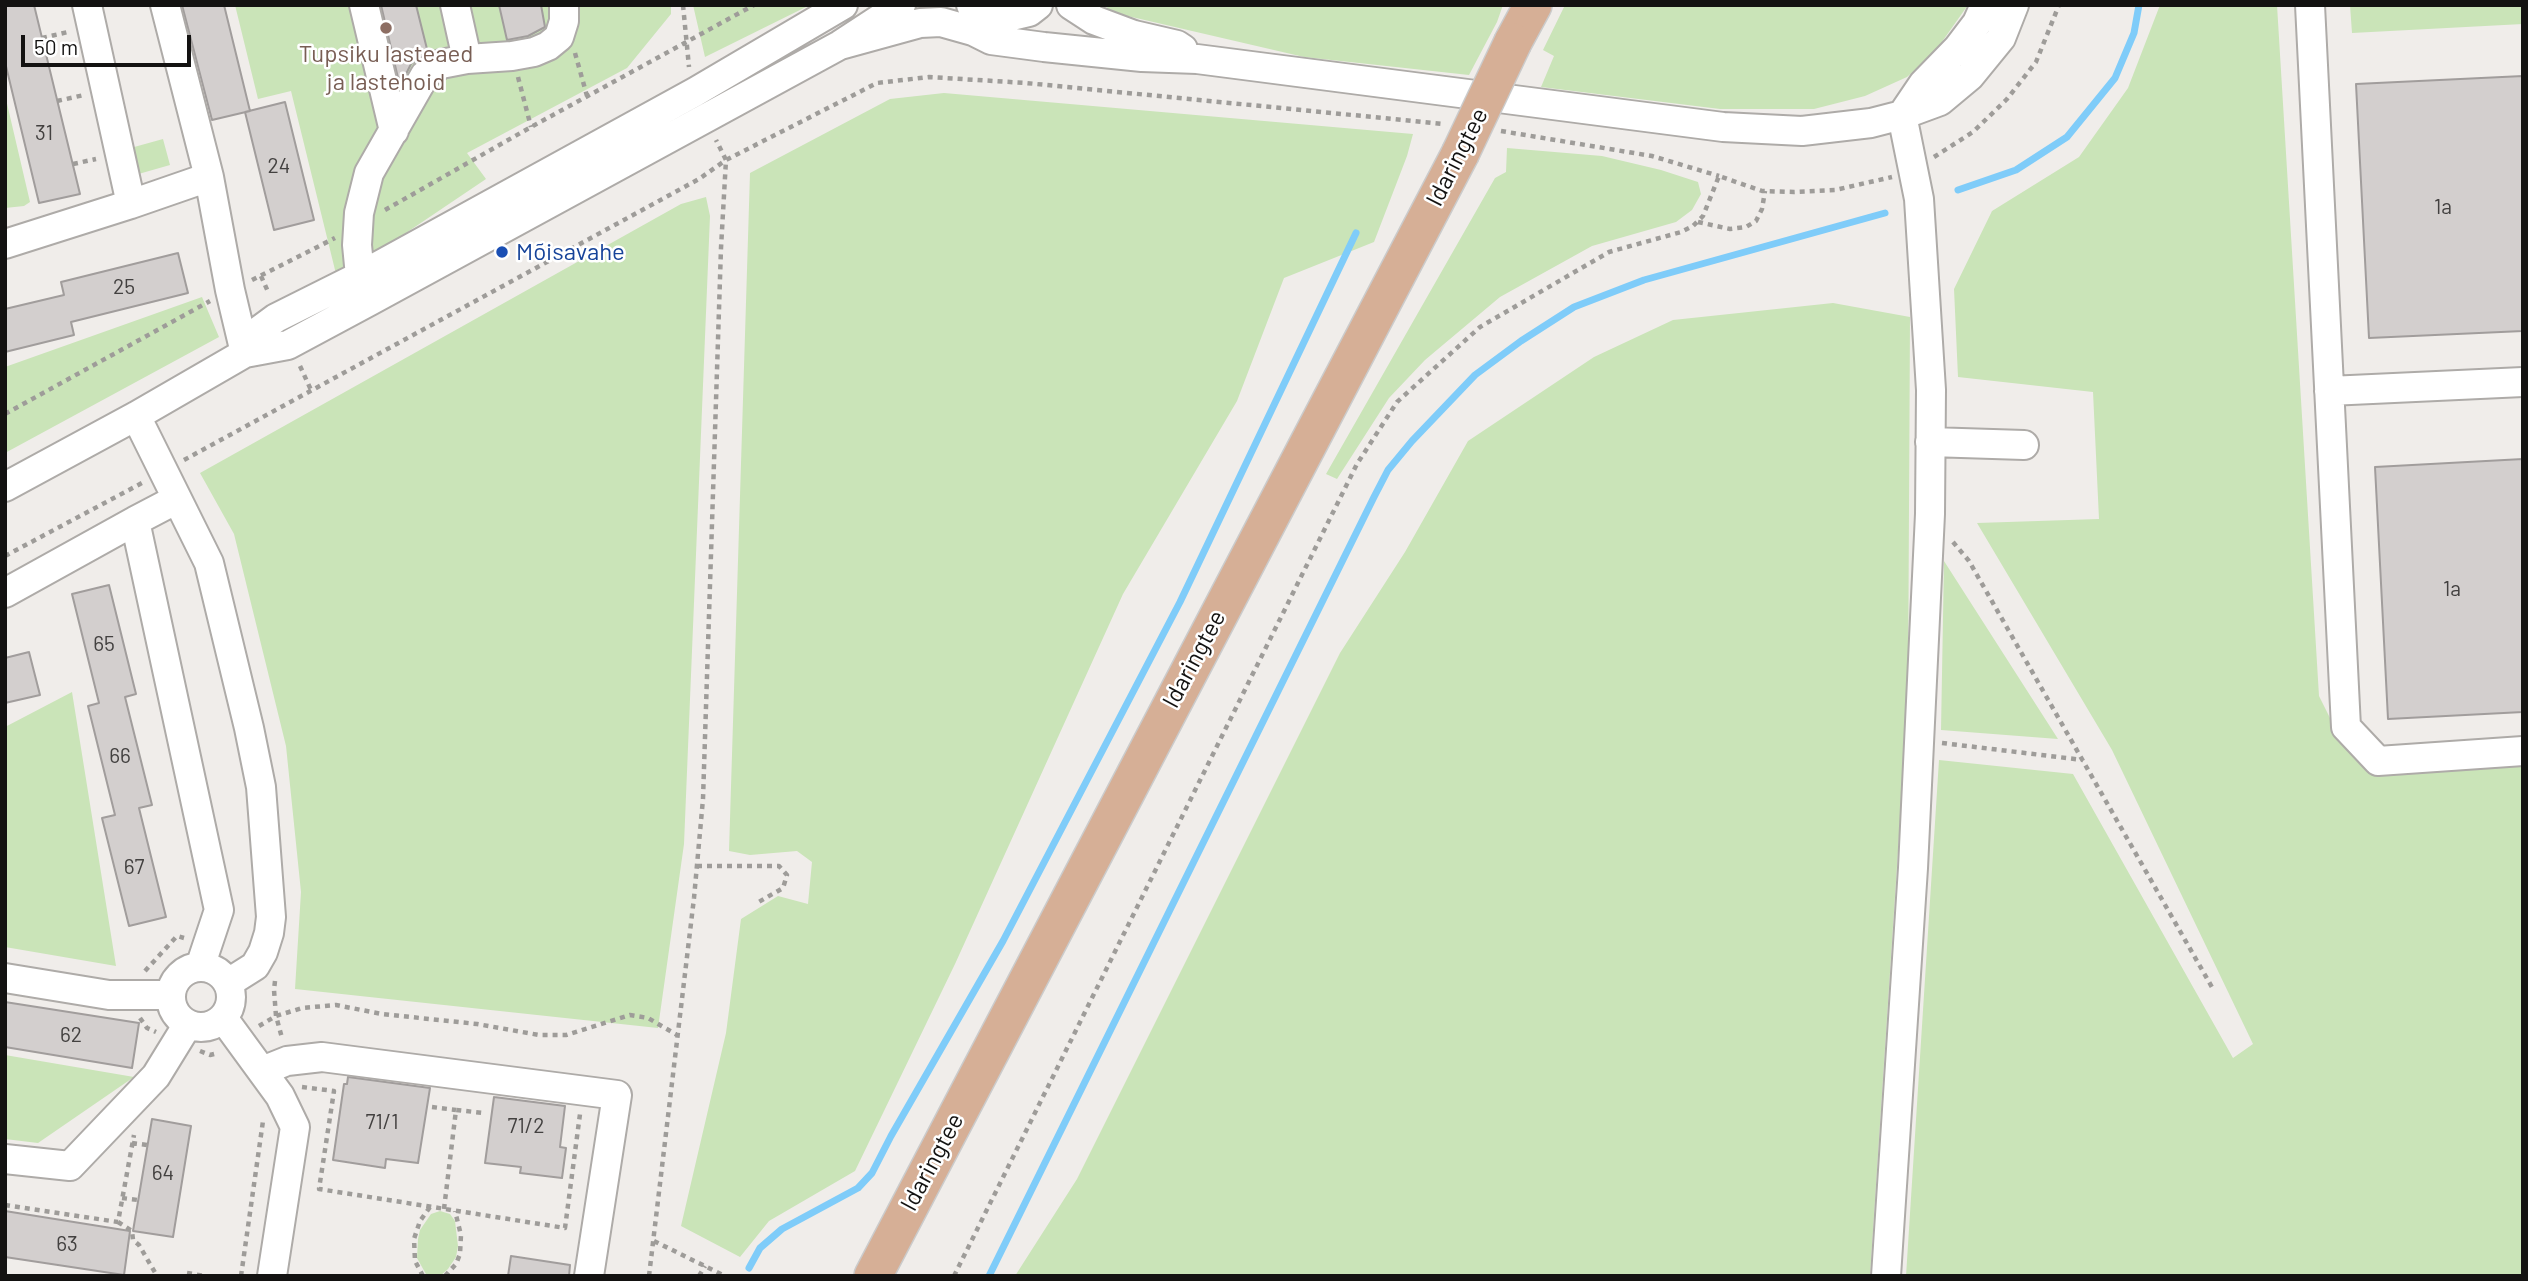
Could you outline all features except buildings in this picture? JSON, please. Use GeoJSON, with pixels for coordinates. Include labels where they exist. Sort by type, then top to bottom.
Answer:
{"type":"FeatureCollection","features":[{"type":"Feature","properties":{"kind":"main road","name":"Idaringtee"},"geometry":{"type":"LineString","coordinates":[[1513,42],[1526,5]]}},
{"type":"Feature","properties":{"kind":"main road","name":"Idaringtee"},"geometry":{"type":"LineString","coordinates":[[873,1276],[1453,139],[1513,42],[1532,5]]}},
{"type":"Feature","properties":{"kind":"street"},"geometry":{"type":"LineString","coordinates":[[87,5],[131,204]]}},
{"type":"Feature","properties":{"kind":"street"},"geometry":{"type":"LineString","coordinates":[[165,5],[209,177],[245,353]]}},
{"type":"Feature","properties":{"kind":"street"},"geometry":{"type":"LineString","coordinates":[[364,5],[394,131]]}},
{"type":"Feature","properties":{"kind":"street"},"geometry":{"type":"LineString","coordinates":[[456,5],[467,59]]}},
{"type":"Feature","properties":{"kind":"street"},"geometry":{"type":"LineString","coordinates":[[365,288],[357,245],[362,200],[369,173],[425,75],[441,64],[512,56],[548,46],[559,37],[564,21],[564,5]]}},
{"type":"Feature","properties":{"kind":"street"},"geometry":{"type":"LineString","coordinates":[[365,288],[843,5]]}},
{"type":"Feature","properties":{"kind":"street"},"geometry":{"type":"LineString","coordinates":[[5,487],[245,353],[257,332],[276,318],[365,288],[840,46],[901,5]]}},
{"type":"Feature","properties":{"kind":"street"},"geometry":{"type":"LineString","coordinates":[[955,5],[972,18],[991,40],[1142,57],[1197,59],[1723,127],[1802,131],[1871,123],[1902,116],[1940,101],[1970,76],[2001,38],[2014,5]]}},
{"type":"Feature","properties":{"kind":"street"},"geometry":{"type":"LineString","coordinates":[[840,46],[920,23],[972,18],[981,13],[1004,18],[1029,12],[1038,5]]}},
{"type":"Feature","properties":{"kind":"street"},"geometry":{"type":"LineString","coordinates":[[1071,5],[1094,20],[1177,45],[1197,59]]}},
{"type":"Feature","properties":{"kind":"street"},"geometry":{"type":"LineString","coordinates":[[1886,1276],[1920,740],[1930,514],[1931,390],[1919,198],[1902,116],[1923,84],[1958,48],[1985,5]]}},
{"type":"Feature","properties":{"kind":"street"},"geometry":{"type":"LineString","coordinates":[[2310,5],[2346,727],[2378,761],[2523,751]]}},
{"type":"Feature","properties":{"kind":"street"},"geometry":{"type":"LineString","coordinates":[[12,237],[131,204],[209,177]]}},
{"type":"Feature","properties":{"kind":"street"},"geometry":{"type":"LineString","coordinates":[[2329,391],[2523,382]]}},
{"type":"Feature","properties":{"kind":"street"},"geometry":{"type":"LineString","coordinates":[[136,416],[209,563],[261,787],[271,917],[269,933],[255,966],[228,984]]}},
{"type":"Feature","properties":{"kind":"street"},"geometry":{"type":"LineString","coordinates":[[1930,442],[2024,445]]}},
{"type":"Feature","properties":{"kind":"street"},"geometry":{"type":"LineString","coordinates":[[5,593],[177,499]]}},
{"type":"Feature","properties":{"kind":"street"},"geometry":{"type":"LineString","coordinates":[[135,521],[219,910],[204,954],[183,972],[173,986],[171,995],[183,1033]]}},
{"type":"Feature","properties":{"kind":"street"},"geometry":{"type":"LineString","coordinates":[[5,1159],[70,1166],[156,1076],[183,1033],[223,1018],[231,1001],[228,984],[204,954]]}},
{"type":"Feature","properties":{"kind":"street"},"geometry":{"type":"LineString","coordinates":[[5,978],[109,995],[171,995]]}},
{"type":"Feature","properties":{"kind":"street"},"geometry":{"type":"LineString","coordinates":[[223,1018],[279,1096],[295,1127],[272,1276]]}},
{"type":"Feature","properties":{"kind":"street"},"geometry":{"type":"LineString","coordinates":[[262,1071],[287,1061],[322,1057],[617,1095],[589,1276]]}},
{"type":"Feature","properties":{"kind":"path"},"geometry":{"type":"LineString","coordinates":[[682,5],[690,68]]}},
{"type":"Feature","properties":{"kind":"path"},"geometry":{"type":"LineString","coordinates":[[687,41],[754,5]]}},
{"type":"Feature","properties":{"kind":"path"},"geometry":{"type":"LineString","coordinates":[[1497,131],[1652,156],[1765,191],[1835,190],[1866,185],[1913,171],[1973,132],[2007,99],[2036,62],[2059,5]]}},
{"type":"Feature","properties":{"kind":"path"},"geometry":{"type":"LineString","coordinates":[[512,56],[531,127]]}},
{"type":"Feature","properties":{"kind":"path"},"geometry":{"type":"LineString","coordinates":[[5,556],[699,179],[726,160],[877,83],[929,77],[1026,83],[1453,139]]}},
{"type":"Feature","properties":{"kind":"path"},"geometry":{"type":"LineString","coordinates":[[649,1276],[703,799],[726,160],[713,134]]}},
{"type":"Feature","properties":{"kind":"path"},"geometry":{"type":"LineString","coordinates":[[954,1276],[1357,464],[1397,402],[1480,327],[1609,252],[1681,232],[1698,222],[1719,176]]}},
{"type":"Feature","properties":{"kind":"path"},"geometry":{"type":"LineString","coordinates":[[1698,222],[1730,229],[1746,227],[1756,222],[1762,209],[1765,191]]}},
{"type":"Feature","properties":{"kind":"path"},"geometry":{"type":"LineString","coordinates":[[261,276],[270,296]]}},
{"type":"Feature","properties":{"kind":"path"},"geometry":{"type":"LineString","coordinates":[[298,362],[311,390]]}},
{"type":"Feature","properties":{"kind":"path"},"geometry":{"type":"LineString","coordinates":[[1930,514],[1969,561],[2213,989]]}},
{"type":"Feature","properties":{"kind":"path"},"geometry":{"type":"LineString","coordinates":[[1920,740],[2084,760]]}},
{"type":"Feature","properties":{"kind":"path"},"geometry":{"type":"LineString","coordinates":[[697,866],[779,866],[787,875],[783,888],[757,903]]}},
{"type":"Feature","properties":{"kind":"path"},"geometry":{"type":"LineString","coordinates":[[204,954],[177,936],[137,981],[138,1016],[147,1028],[183,1033],[210,1055],[224,1052]]}},
{"type":"Feature","properties":{"kind":"path"},"geometry":{"type":"LineString","coordinates":[[276,1016],[302,1008],[336,1005],[382,1014],[477,1024],[539,1035],[566,1035],[630,1015],[648,1018],[677,1035]]}},
{"type":"Feature","properties":{"kind":"path"},"geometry":{"type":"LineString","coordinates":[[295,1086],[334,1091],[319,1189],[565,1228],[583,1090]]}},
{"type":"Feature","properties":{"kind":"path"},"geometry":{"type":"LineString","coordinates":[[118,1222],[142,1090]]}},
{"type":"Feature","properties":{"kind":"path"},"geometry":{"type":"LineString","coordinates":[[432,1107],[484,1113]]}},
{"type":"Feature","properties":{"kind":"path"},"geometry":{"type":"LineString","coordinates":[[444,1209],[456,1110]]}},
{"type":"Feature","properties":{"kind":"path"},"geometry":{"type":"LineString","coordinates":[[241,1276],[263,1119]]}},
{"type":"Feature","properties":{"kind":"path"},"geometry":{"type":"LineString","coordinates":[[132,1143],[147,1145]]}},
{"type":"Feature","properties":{"kind":"path"},"geometry":{"type":"LineString","coordinates":[[122,1198],[138,1200]]}},
{"type":"Feature","properties":{"kind":"path"},"geometry":{"type":"LineString","coordinates":[[5,1205],[32,1212],[105,1223],[118,1222],[132,1231],[133,1240],[139,1245],[157,1276]]}},
{"type":"Feature","properties":{"kind":"path"},"geometry":{"type":"LineString","coordinates":[[423,1276],[415,1261],[414,1239],[430,1207]]}},
{"type":"Feature","properties":{"kind":"path"},"geometry":{"type":"LineString","coordinates":[[445,1276],[456,1264],[460,1254],[461,1235],[455,1211]]}},
{"type":"Feature","properties":{"kind":"path"},"geometry":{"type":"LineString","coordinates":[[654,1241],[725,1276]]}},
{"type":"Feature","properties":{"kind":"path"},"geometry":{"type":"LineString","coordinates":[[699,1276],[705,1266]]}},
{"type":"Feature","properties":{"kind":"path"},"geometry":{"type":"LineString","coordinates":[[187,1273],[205,1276]]}},
{"type":"Feature","properties":{"kind":"green space"},"geometry":{"type":"Polygon","coordinates":[[[235,5],[671,5],[671,14],[627,68],[467,153],[486,179],[397,239],[336,274],[291,91],[258,99],[235,5]]]}},
{"type":"Feature","properties":{"kind":"green space"},"geometry":{"type":"Polygon","coordinates":[[[693,5],[810,5],[705,57],[693,5]]]}},
{"type":"Feature","properties":{"kind":"green space"},"geometry":{"type":"Polygon","coordinates":[[[1108,5],[1503,5],[1469,75],[1304,57],[1106,11],[1108,5]]]}},
{"type":"Feature","properties":{"kind":"green space"},"geometry":{"type":"Polygon","coordinates":[[[1565,5],[1968,5],[1934,53],[1907,77],[1865,96],[1814,109],[1720,109],[1541,87],[1554,56],[1543,50],[1565,5]]]}},
{"type":"Feature","properties":{"kind":"green space"},"geometry":{"type":"Polygon","coordinates":[[[2160,5],[2277,5],[2319,696],[2340,738],[2363,757],[2523,753],[2523,1276],[1906,1276],[1939,760],[2073,774],[2233,1058],[2253,1044],[2112,750],[1977,523],[2099,519],[2093,392],[1958,377],[1954,289],[1992,211],[2079,157],[2128,88],[2160,5]]]}},
{"type":"Feature","properties":{"kind":"green space"},"geometry":{"type":"Polygon","coordinates":[[[2350,5],[2523,5],[2523,24],[2352,33],[2350,5]]]}},
{"type":"Feature","properties":{"kind":"green space"},"geometry":{"type":"Polygon","coordinates":[[[944,93],[1413,134],[1374,242],[1284,278],[1237,401],[1123,594],[955,964],[855,1171],[769,1221],[740,1257],[681,1226],[726,1033],[741,919],[778,896],[808,904],[812,862],[797,851],[750,855],[729,851],[750,173],[890,99],[944,93]]]}},
{"type":"Feature","properties":{"kind":"green space"},"geometry":{"type":"Polygon","coordinates":[[[5,95],[30,202],[24,206],[5,208],[5,95]]]}},
{"type":"Feature","properties":{"kind":"green space"},"geometry":{"type":"Polygon","coordinates":[[[163,139],[170,165],[135,175],[127,149],[163,139]]]}},
{"type":"Feature","properties":{"kind":"green space"},"geometry":{"type":"Polygon","coordinates":[[[1507,148],[1602,156],[1698,182],[1701,194],[1692,210],[1676,222],[1592,246],[1500,297],[1425,360],[1389,398],[1337,479],[1326,474],[1495,178],[1506,172],[1507,148]]]}},
{"type":"Feature","properties":{"kind":"green space"},"geometry":{"type":"Polygon","coordinates":[[[706,197],[710,216],[684,844],[658,1028],[295,989],[301,892],[286,746],[234,534],[200,473],[681,204],[706,197]]]}},
{"type":"Feature","properties":{"kind":"green space"},"geometry":{"type":"Polygon","coordinates":[[[202,297],[219,337],[5,453],[5,367],[202,297]]]}},
{"type":"Feature","properties":{"kind":"green space"},"geometry":{"type":"Polygon","coordinates":[[[1833,303],[1910,317],[1908,699],[1870,1276],[1015,1276],[1077,1179],[1340,653],[1405,552],[1468,441],[1594,357],[1673,320],[1833,303]]]}},
{"type":"Feature","properties":{"kind":"green space"},"geometry":{"type":"Polygon","coordinates":[[[1944,561],[2058,739],[1941,730],[1944,561]]]}},
{"type":"Feature","properties":{"kind":"green space"},"geometry":{"type":"Polygon","coordinates":[[[72,692],[116,966],[5,947],[5,727],[72,692]]]}},
{"type":"Feature","properties":{"kind":"green space"},"geometry":{"type":"Polygon","coordinates":[[[5,1055],[134,1077],[38,1143],[5,1139],[5,1055]]]}},
{"type":"Feature","properties":{"kind":"green space"},"geometry":{"type":"Polygon","coordinates":[[[440,1211],[450,1214],[455,1221],[458,1246],[456,1257],[440,1276],[427,1276],[417,1258],[418,1239],[420,1230],[431,1214],[440,1211]]]}},
{"type":"Feature","properties":{"kind":"waterway"},"geometry":{"type":"LineString","coordinates":[[1958,190],[2016,170],[2067,137],[2115,78],[2134,33],[2139,5]]}},
{"type":"Feature","properties":{"kind":"waterway"},"geometry":{"type":"LineString","coordinates":[[989,1276],[1374,497],[1388,470],[1412,441],[1475,375],[1574,307],[1644,280],[1885,213]]}},
{"type":"Feature","properties":{"kind":"waterway"},"geometry":{"type":"LineString","coordinates":[[749,1268],[760,1248],[782,1229],[858,1188],[872,1173],[1003,941],[1180,602],[1356,233]]}},
{"type":"Feature","properties":{"kind":"place","name":"Tupsiku lasteaed ja lastehoid"},"geometry":{"type":"Point","coordinates":[386,28]}},
{"type":"Feature","properties":{"kind":"place","name":"Mõisavahe"},"geometry":{"type":"Point","coordinates":[502,252]}}]}
